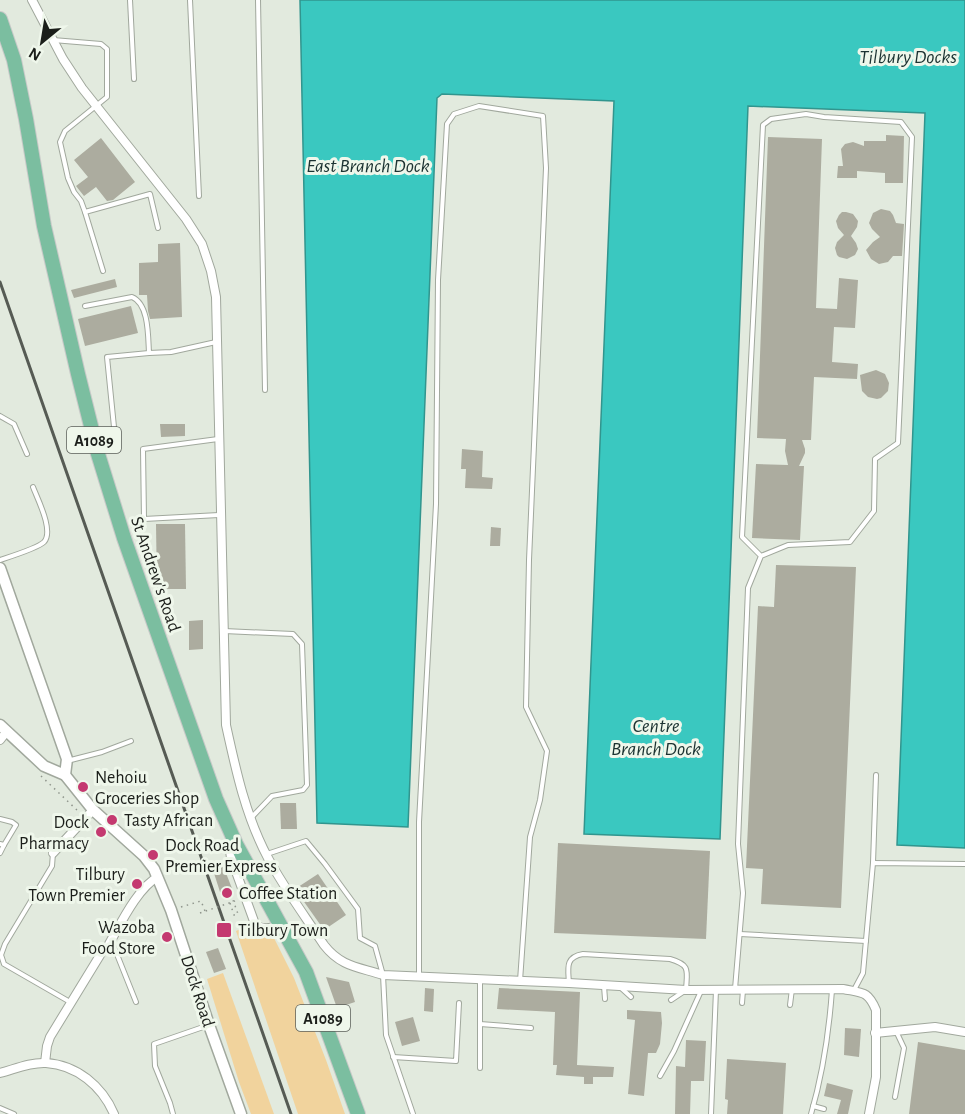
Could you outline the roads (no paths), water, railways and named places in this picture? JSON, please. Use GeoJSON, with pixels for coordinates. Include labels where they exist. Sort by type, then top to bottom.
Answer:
{"type":"FeatureCollection","features":[{"type":"Feature","properties":{"kind":"highway","name":"St Andrew's Road"},"geometry":{"type":"LineString","coordinates":[[0,19],[14,60],[44,226],[78,374],[98,454],[131,560],[216,799],[236,844],[306,972],[358,1114]]}},
{"type":"Feature","properties":{"kind":"street"},"geometry":{"type":"LineString","coordinates":[[32,0],[63,59],[82,88],[186,219],[202,244],[211,271],[216,297],[226,725],[238,779],[251,819],[266,854],[329,952],[348,965],[383,975],[686,990],[843,989],[865,993],[872,1001],[876,1011],[876,1077],[869,1114]]}},
{"type":"Feature","properties":{"kind":"street"},"geometry":{"type":"LineString","coordinates":[[0,568],[67,761],[65,775]]}},
{"type":"Feature","properties":{"kind":"street"},"geometry":{"type":"LineString","coordinates":[[2,732],[45,766],[65,775],[93,810],[144,856],[156,873],[142,889],[109,944]]}},
{"type":"Feature","properties":{"kind":"street"},"geometry":{"type":"LineString","coordinates":[[53,853],[93,810]]}},
{"type":"Feature","properties":{"kind":"street"},"geometry":{"type":"LineString","coordinates":[[236,844],[231,847],[231,858],[255,924],[266,929],[280,925]]}},
{"type":"Feature","properties":{"kind":"street","name":"Dock Road"},"geometry":{"type":"LineString","coordinates":[[156,873],[171,910],[241,1114]]}},
{"type":"Feature","properties":{"kind":"street"},"geometry":{"type":"LineString","coordinates":[[45,1063],[47,1046],[51,1037],[102,952]]}},
{"type":"Feature","properties":{"kind":"street"},"geometry":{"type":"LineString","coordinates":[[875,1033],[935,1027],[965,1032]]}},
{"type":"Feature","properties":{"kind":"street"},"geometry":{"type":"LineString","coordinates":[[0,1073],[45,1063],[67,1067],[96,1086],[114,1114]]}},
{"type":"Feature","properties":{"kind":"lane"},"geometry":{"type":"LineString","coordinates":[[130,0],[134,79]]}},
{"type":"Feature","properties":{"kind":"lane"},"geometry":{"type":"LineString","coordinates":[[190,0],[199,196]]}},
{"type":"Feature","properties":{"kind":"lane"},"geometry":{"type":"LineString","coordinates":[[258,0],[265,390]]}},
{"type":"Feature","properties":{"kind":"lane"},"geometry":{"type":"LineString","coordinates":[[53,40],[101,44],[107,49],[107,97],[65,131],[60,142],[69,178],[74,192],[81,201],[103,271]]}},
{"type":"Feature","properties":{"kind":"lane"},"geometry":{"type":"LineString","coordinates":[[419,976],[419,822],[436,504],[438,280],[447,124],[454,114],[479,106],[543,116],[546,168],[529,560],[526,707],[547,751],[540,800],[530,837],[520,981]]}},
{"type":"Feature","properties":{"kind":"lane"},"geometry":{"type":"LineString","coordinates":[[742,1003],[739,990],[743,894],[738,844],[748,588],[761,556],[788,544],[850,542],[874,511],[875,459],[898,444],[912,137],[901,122],[806,114],[771,119],[763,125],[742,537],[761,556]]}},
{"type":"Feature","properties":{"kind":"lane"},"geometry":{"type":"LineString","coordinates":[[85,212],[150,194],[158,228]]}},
{"type":"Feature","properties":{"kind":"lane"},"geometry":{"type":"LineString","coordinates":[[86,306],[136,298],[143,305],[149,353]]}},
{"type":"Feature","properties":{"kind":"lane"},"geometry":{"type":"LineString","coordinates":[[114,427],[107,357],[171,352],[217,342]]}},
{"type":"Feature","properties":{"kind":"lane"},"geometry":{"type":"LineString","coordinates":[[0,416],[14,424],[27,454]]}},
{"type":"Feature","properties":{"kind":"lane"},"geometry":{"type":"LineString","coordinates":[[218,439],[143,449],[144,519],[220,515]]}},
{"type":"Feature","properties":{"kind":"lane"},"geometry":{"type":"LineString","coordinates":[[0,560],[40,544],[47,538],[48,527],[33,487]]}},
{"type":"Feature","properties":{"kind":"lane"},"geometry":{"type":"LineString","coordinates":[[223,631],[293,634],[302,645],[307,785],[303,790],[272,796],[251,819]]}},
{"type":"Feature","properties":{"kind":"lane"},"geometry":{"type":"LineString","coordinates":[[67,761],[102,753],[131,741]]}},
{"type":"Feature","properties":{"kind":"lane"},"geometry":{"type":"LineString","coordinates":[[854,991],[863,973],[873,863],[876,775]]}},
{"type":"Feature","properties":{"kind":"lane"},"geometry":{"type":"LineString","coordinates":[[0,819],[16,825],[2,844],[0,853]]}},
{"type":"Feature","properties":{"kind":"lane"},"geometry":{"type":"LineString","coordinates":[[266,854],[306,842],[358,909],[360,938],[375,946],[383,975],[386,1035],[413,1114]]}},
{"type":"Feature","properties":{"kind":"lane"},"geometry":{"type":"LineString","coordinates":[[53,853],[51,866],[5,944],[1,955],[4,964],[71,1003]]}},
{"type":"Feature","properties":{"kind":"lane"},"geometry":{"type":"LineString","coordinates":[[873,863],[965,864]]}},
{"type":"Feature","properties":{"kind":"lane"},"geometry":{"type":"LineString","coordinates":[[740,934],[866,941]]}},
{"type":"Feature","properties":{"kind":"lane"},"geometry":{"type":"LineString","coordinates":[[109,944],[114,947],[136,1002]]}},
{"type":"Feature","properties":{"kind":"lane"},"geometry":{"type":"LineString","coordinates":[[569,983],[568,969],[570,960],[575,955],[670,959],[681,962],[687,970],[686,990],[670,1000]]}},
{"type":"Feature","properties":{"kind":"lane"},"geometry":{"type":"LineString","coordinates":[[480,979],[480,1068]]}},
{"type":"Feature","properties":{"kind":"lane"},"geometry":{"type":"LineString","coordinates":[[603,985],[605,999]]}},
{"type":"Feature","properties":{"kind":"lane"},"geometry":{"type":"LineString","coordinates":[[619,986],[631,997]]}},
{"type":"Feature","properties":{"kind":"lane"},"geometry":{"type":"LineString","coordinates":[[790,1005],[792,989]]}},
{"type":"Feature","properties":{"kind":"lane"},"geometry":{"type":"LineString","coordinates":[[811,1114],[826,1049],[832,989]]}},
{"type":"Feature","properties":{"kind":"lane"},"geometry":{"type":"LineString","coordinates":[[660,1076],[674,1051],[701,990]]}},
{"type":"Feature","properties":{"kind":"lane"},"geometry":{"type":"LineString","coordinates":[[711,1114],[716,990]]}},
{"type":"Feature","properties":{"kind":"lane"},"geometry":{"type":"LineString","coordinates":[[393,1057],[456,1061],[459,1003]]}},
{"type":"Feature","properties":{"kind":"lane"},"geometry":{"type":"LineString","coordinates":[[480,1024],[531,1028]]}},
{"type":"Feature","properties":{"kind":"lane"},"geometry":{"type":"LineString","coordinates":[[173,1114],[155,1066],[154,1044],[209,1025]]}},
{"type":"Feature","properties":{"kind":"lane"},"geometry":{"type":"LineString","coordinates":[[895,1031],[904,1048],[895,1097]]}},
{"type":"Feature","properties":{"kind":"lane"},"geometry":{"type":"LineString","coordinates":[[813,1106],[824,1109]]}},
{"type":"Feature","properties":{"kind":"lane"},"geometry":{"type":"LineString","coordinates":[[0,1107],[14,1114]]}},
{"type":"Feature","properties":{"kind":"water"},"geometry":{"type":"Polygon","coordinates":[[[300,0],[965,0],[965,848],[897,845],[925,113],[748,106],[720,839],[584,834],[614,101],[442,94],[437,98],[408,827],[317,823],[300,0]]]}},
{"type":"Feature","properties":{"kind":"railway"},"geometry":{"type":"LineString","coordinates":[[0,282],[291,1114]]}},
{"type":"Feature","properties":{"kind":"place","name":"Nehoiu Groceries Shop"},"geometry":{"type":"Point","coordinates":[83,787]}},
{"type":"Feature","properties":{"kind":"place","name":"Tasty African"},"geometry":{"type":"Point","coordinates":[112,820]}},
{"type":"Feature","properties":{"kind":"place","name":"Dock Pharmacy"},"geometry":{"type":"Point","coordinates":[101,832]}},
{"type":"Feature","properties":{"kind":"place","name":"Dock Road Premier Express"},"geometry":{"type":"Point","coordinates":[153,855]}},
{"type":"Feature","properties":{"kind":"place","name":"Tilbury Town Premier"},"geometry":{"type":"Point","coordinates":[137,884]}},
{"type":"Feature","properties":{"kind":"place","name":"Coffee Station"},"geometry":{"type":"Point","coordinates":[227,893]}},
{"type":"Feature","properties":{"kind":"place","name":"Tilbury Town"},"geometry":{"type":"Point","coordinates":[224,930]}},
{"type":"Feature","properties":{"kind":"place","name":"Wazoba Food Store"},"geometry":{"type":"Point","coordinates":[167,937]}},
{"type":"Feature","properties":{"kind":"water label","name":"Tilbury Docks"},"geometry":{"type":"Point","coordinates":[908,56]}},
{"type":"Feature","properties":{"kind":"water label","name":"East Branch Dock"},"geometry":{"type":"Point","coordinates":[368,165]}},
{"type":"Feature","properties":{"kind":"water label","name":"Centre Branch Dock"},"geometry":{"type":"Point","coordinates":[656,736]}}]}
